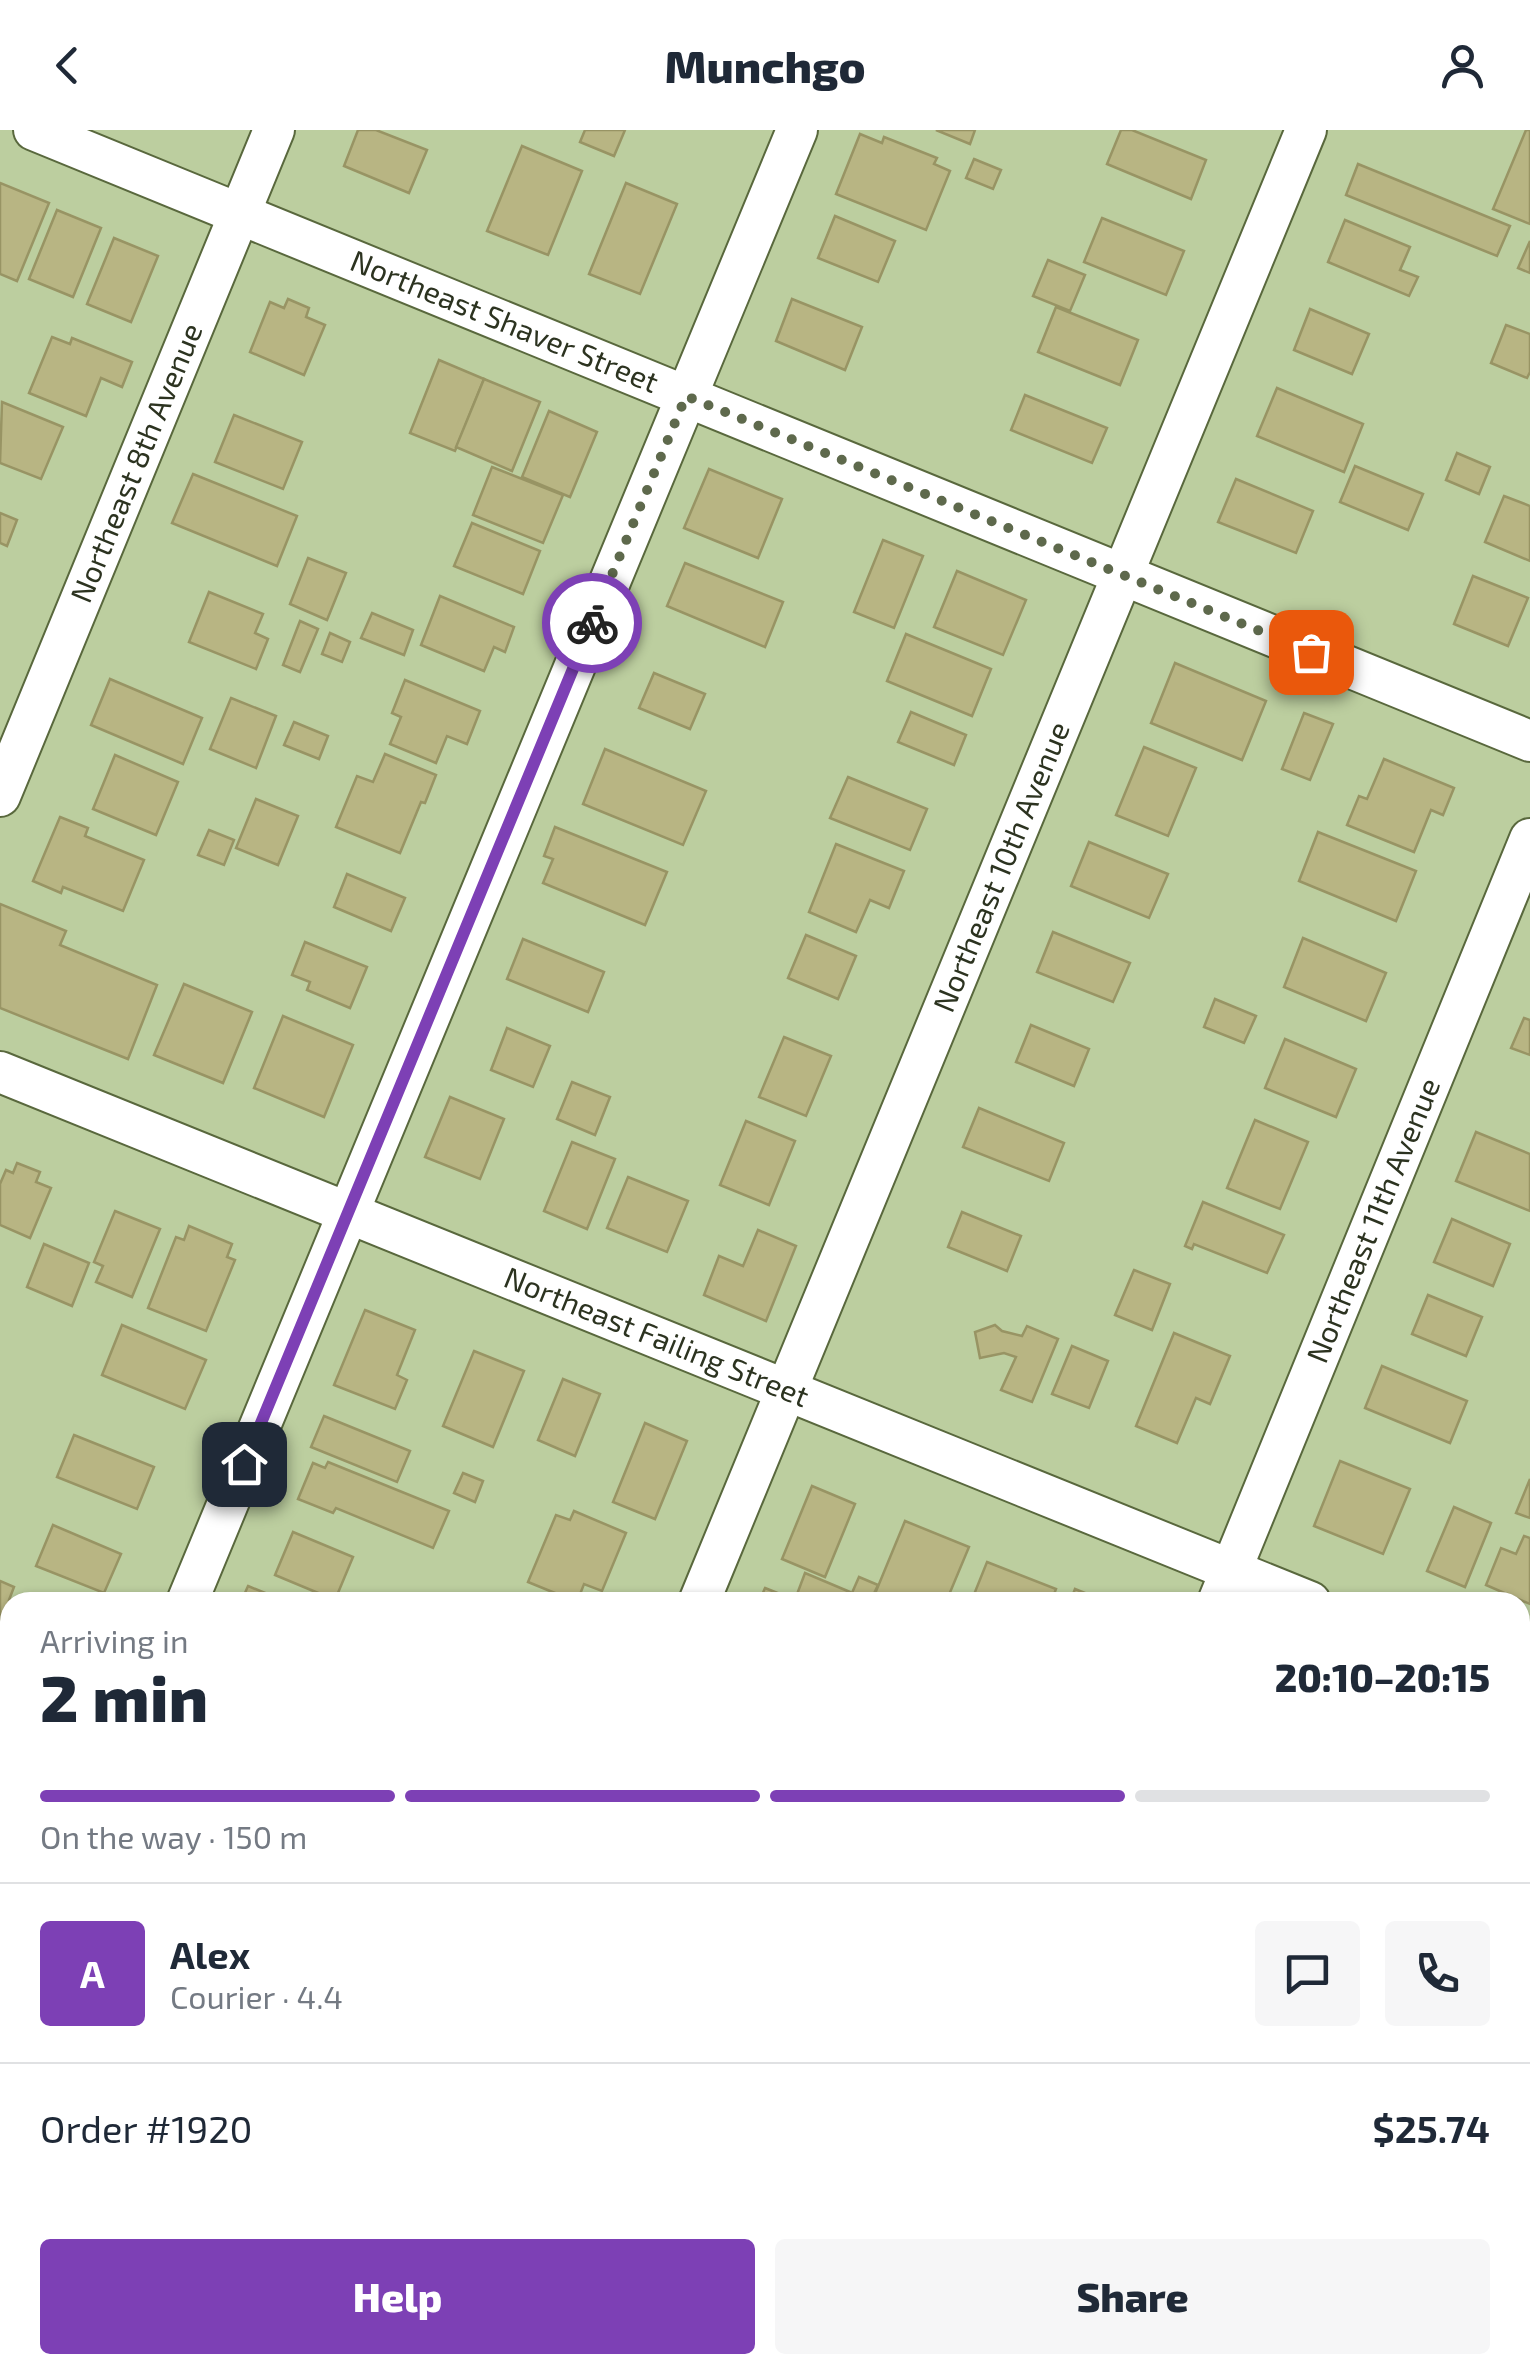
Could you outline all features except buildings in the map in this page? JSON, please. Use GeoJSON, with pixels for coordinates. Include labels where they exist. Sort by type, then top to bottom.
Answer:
{"type":"FeatureCollection","features":[{"type":"Feature","properties":{"kind":"street","name":"Northeast Shaver Street"},"geometry":{"type":"LineString","coordinates":[[34,130],[1530,741]]}},
{"type":"Feature","properties":{"kind":"street","name":"Northeast 8th Avenue"},"geometry":{"type":"LineString","coordinates":[[0,796],[274,130]]}},
{"type":"Feature","properties":{"kind":"street"},"geometry":{"type":"LineString","coordinates":[[191,1592],[797,130]]}},
{"type":"Feature","properties":{"kind":"street","name":"Northeast 10th Avenue"},"geometry":{"type":"LineString","coordinates":[[704,1592],[1306,130]]}},
{"type":"Feature","properties":{"kind":"street","name":"Northeast 11th Avenue"},"geometry":{"type":"LineString","coordinates":[[1225,1586],[1530,839]]}},
{"type":"Feature","properties":{"kind":"street","name":"Northeast Failing Street"},"geometry":{"type":"LineString","coordinates":[[0,1072],[787,1390],[1225,1586],[1257,1592]]}},
{"type":"Feature","properties":{"kind":"way so far"},"geometry":{"type":"LineString","coordinates":[[592,623],[686,396],[1311,652]]}},
{"type":"Feature","properties":{"kind":"route"},"geometry":{"type":"LineString","coordinates":[[244,1464],[592,623]]}}]}
